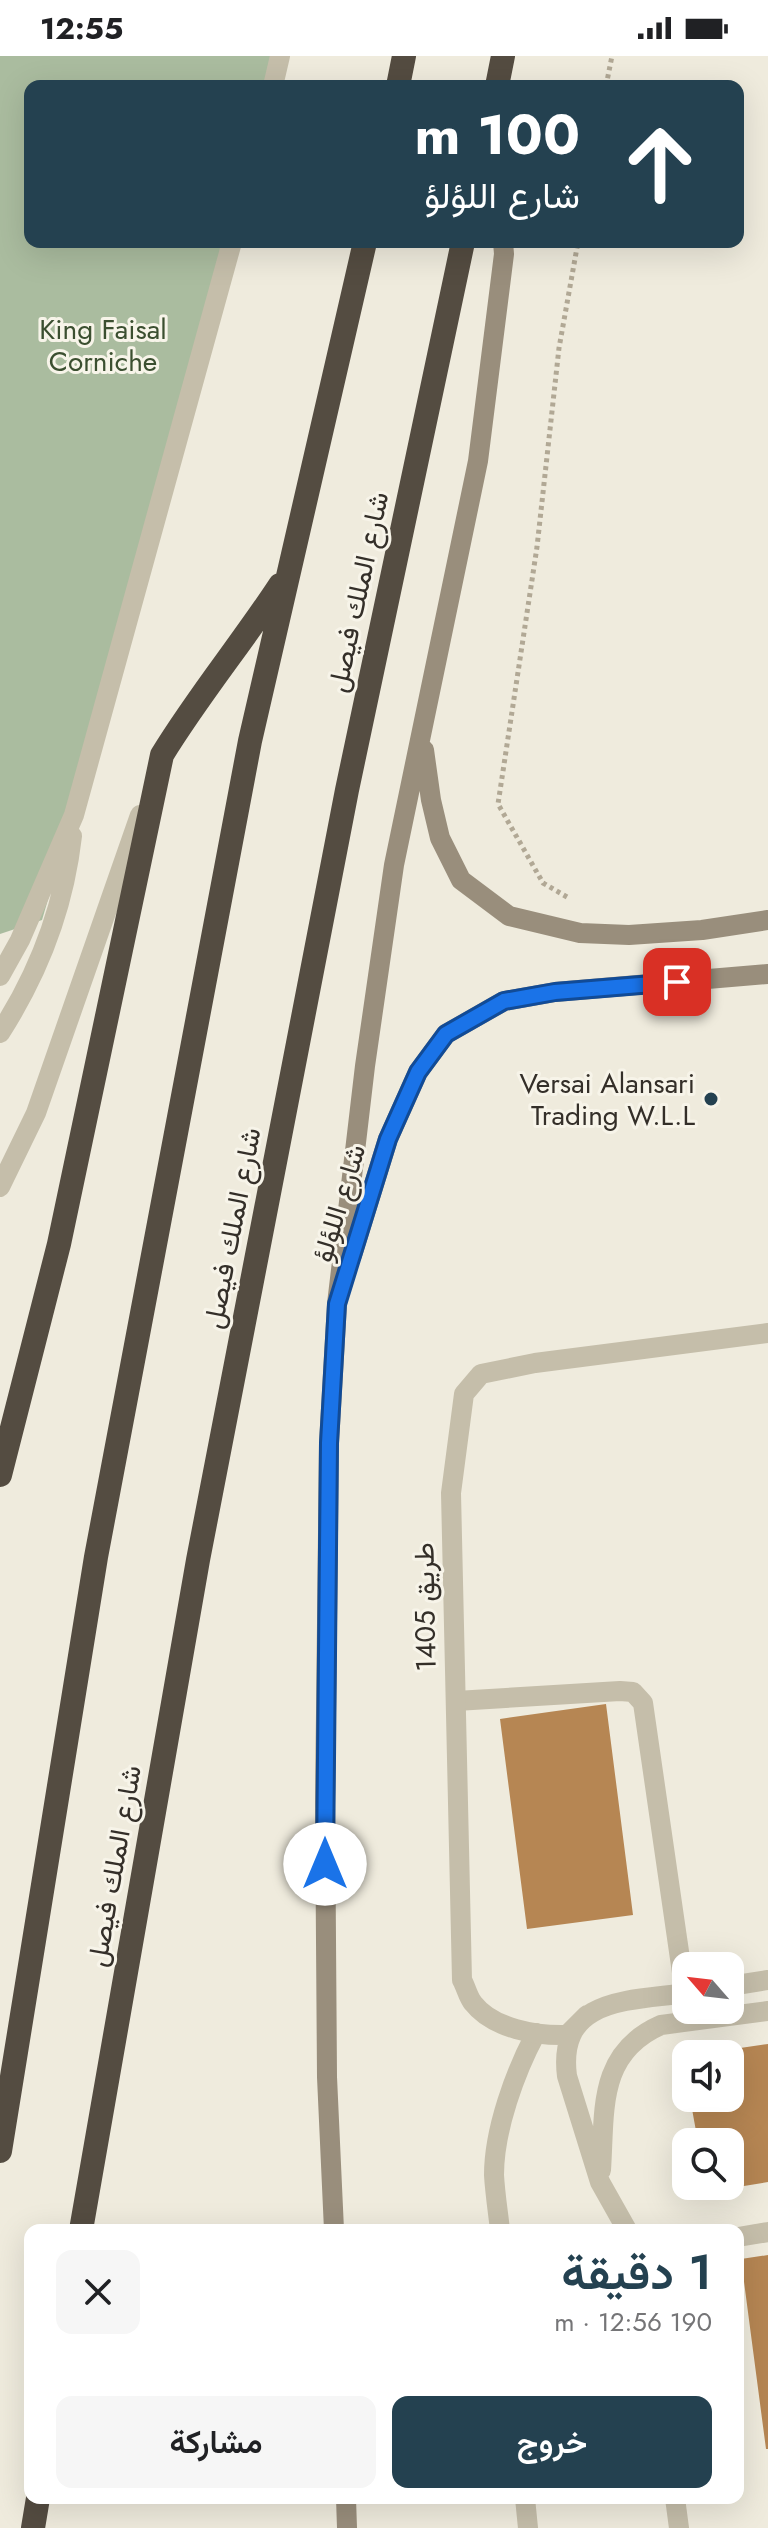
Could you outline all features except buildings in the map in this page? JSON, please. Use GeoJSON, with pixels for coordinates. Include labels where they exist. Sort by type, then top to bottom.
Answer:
{"type":"FeatureCollection","features":[{"type":"Feature","properties":{"kind":"highway"},"geometry":{"type":"LineString","coordinates":[[399,80],[404,56]]}},
{"type":"Feature","properties":{"kind":"highway"},"geometry":{"type":"LineString","coordinates":[[498,80],[503,56]]}},
{"type":"Feature","properties":{"kind":"highway"},"geometry":{"type":"LineString","coordinates":[[0,2151],[96,1557],[250,741],[364,248]]}},
{"type":"Feature","properties":{"kind":"highway","name":"شارع الملك فيصل"},"geometry":{"type":"LineString","coordinates":[[82,2224],[198,1560],[347,790],[462,248]]}},
{"type":"Feature","properties":{"kind":"highway"},"geometry":{"type":"LineString","coordinates":[[0,1475],[59,1244],[162,755],[290,570]]}},
{"type":"Feature","properties":{"kind":"highway"},"geometry":{"type":"LineString","coordinates":[[33,2528],[37,2504]]}},
{"type":"Feature","properties":{"kind":"main road"},"geometry":{"type":"LineString","coordinates":[[334,2224],[327,2077],[325,1803],[329,1443],[337,1304],[389,896],[478,461],[504,248]]}},
{"type":"Feature","properties":{"kind":"main road"},"geometry":{"type":"LineString","coordinates":[[422,734],[440,838],[461,880],[509,916],[580,933],[629,935],[702,930],[768,920]]}},
{"type":"Feature","properties":{"kind":"main road","name":"شارع اللؤلؤ"},"geometry":{"type":"LineString","coordinates":[[337,1304],[388,1139],[418,1072],[446,1034],[504,1001],[555,992],[768,974]]}},
{"type":"Feature","properties":{"kind":"main road"},"geometry":{"type":"LineString","coordinates":[[346,2504],[347,2528]]}},
{"type":"Feature","properties":{"kind":"street"},"geometry":{"type":"LineString","coordinates":[[274,80],[280,56]]}},
{"type":"Feature","properties":{"kind":"street"},"geometry":{"type":"LineString","coordinates":[[0,976],[20,940],[74,815],[230,248]]}},
{"type":"Feature","properties":{"kind":"street"},"geometry":{"type":"LineString","coordinates":[[0,1187],[36,1113],[162,755]]}},
{"type":"Feature","properties":{"kind":"street"},"geometry":{"type":"LineString","coordinates":[[0,1033],[24,997],[45,945],[69,865],[74,815]]}},
{"type":"Feature","properties":{"kind":"street","name":"طريق 1405"},"geometry":{"type":"LineString","coordinates":[[672,1995],[601,2006],[567,2035],[536,2033],[496,2021],[474,2004],[462,1980],[451,1493],[464,1394],[481,1374],[535,1363],[768,1333]]}},
{"type":"Feature","properties":{"kind":"street"},"geometry":{"type":"LineString","coordinates":[[456,1701],[620,1691],[633,1692],[643,1703],[679,1952]]}},
{"type":"Feature","properties":{"kind":"street"},"geometry":{"type":"LineString","coordinates":[[744,1984],[768,1980]]}},
{"type":"Feature","properties":{"kind":"street"},"geometry":{"type":"LineString","coordinates":[[600,2182],[607,2089],[615,2064],[631,2043],[661,2025],[768,2011]]}},
{"type":"Feature","properties":{"kind":"street"},"geometry":{"type":"LineString","coordinates":[[587,2015],[568,2042],[565,2058],[567,2076],[600,2182],[624,2224]]}},
{"type":"Feature","properties":{"kind":"street"},"geometry":{"type":"LineString","coordinates":[[499,2224],[494,2172],[501,2130],[519,2065],[536,2033]]}},
{"type":"Feature","properties":{"kind":"street"},"geometry":{"type":"LineString","coordinates":[[744,2236],[768,2232]]}},
{"type":"Feature","properties":{"kind":"street"},"geometry":{"type":"LineString","coordinates":[[526,2504],[528,2528]]}},
{"type":"Feature","properties":{"kind":"street"},"geometry":{"type":"LineString","coordinates":[[676,2504],[679,2528]]}},
{"type":"Feature","properties":{"kind":"path"},"geometry":{"type":"LineString","coordinates":[[607,80],[612,56]]}},
{"type":"Feature","properties":{"kind":"path"},"geometry":{"type":"LineString","coordinates":[[577,248],[559,348],[537,547],[498,804],[543,883],[577,903]]}},
{"type":"Feature","properties":{"kind":"green space","name":"King Faisal Corniche"},"geometry":{"type":"Polygon","coordinates":[[[0,56],[289,56],[283,80],[24,80],[24,248],[238,248],[42,920],[0,934],[0,56]]]}},
{"type":"Feature","properties":{"kind":"place","name":"Versai Alansari Trading W.L.L"},"geometry":{"type":"Point","coordinates":[711,1099]}},
{"type":"Feature","properties":{"kind":"route"},"geometry":{"type":"LineString","coordinates":[[325,1864],[329,1443],[337,1304],[388,1139],[418,1072],[446,1034],[504,1001],[555,992],[677,982]]}}]}
